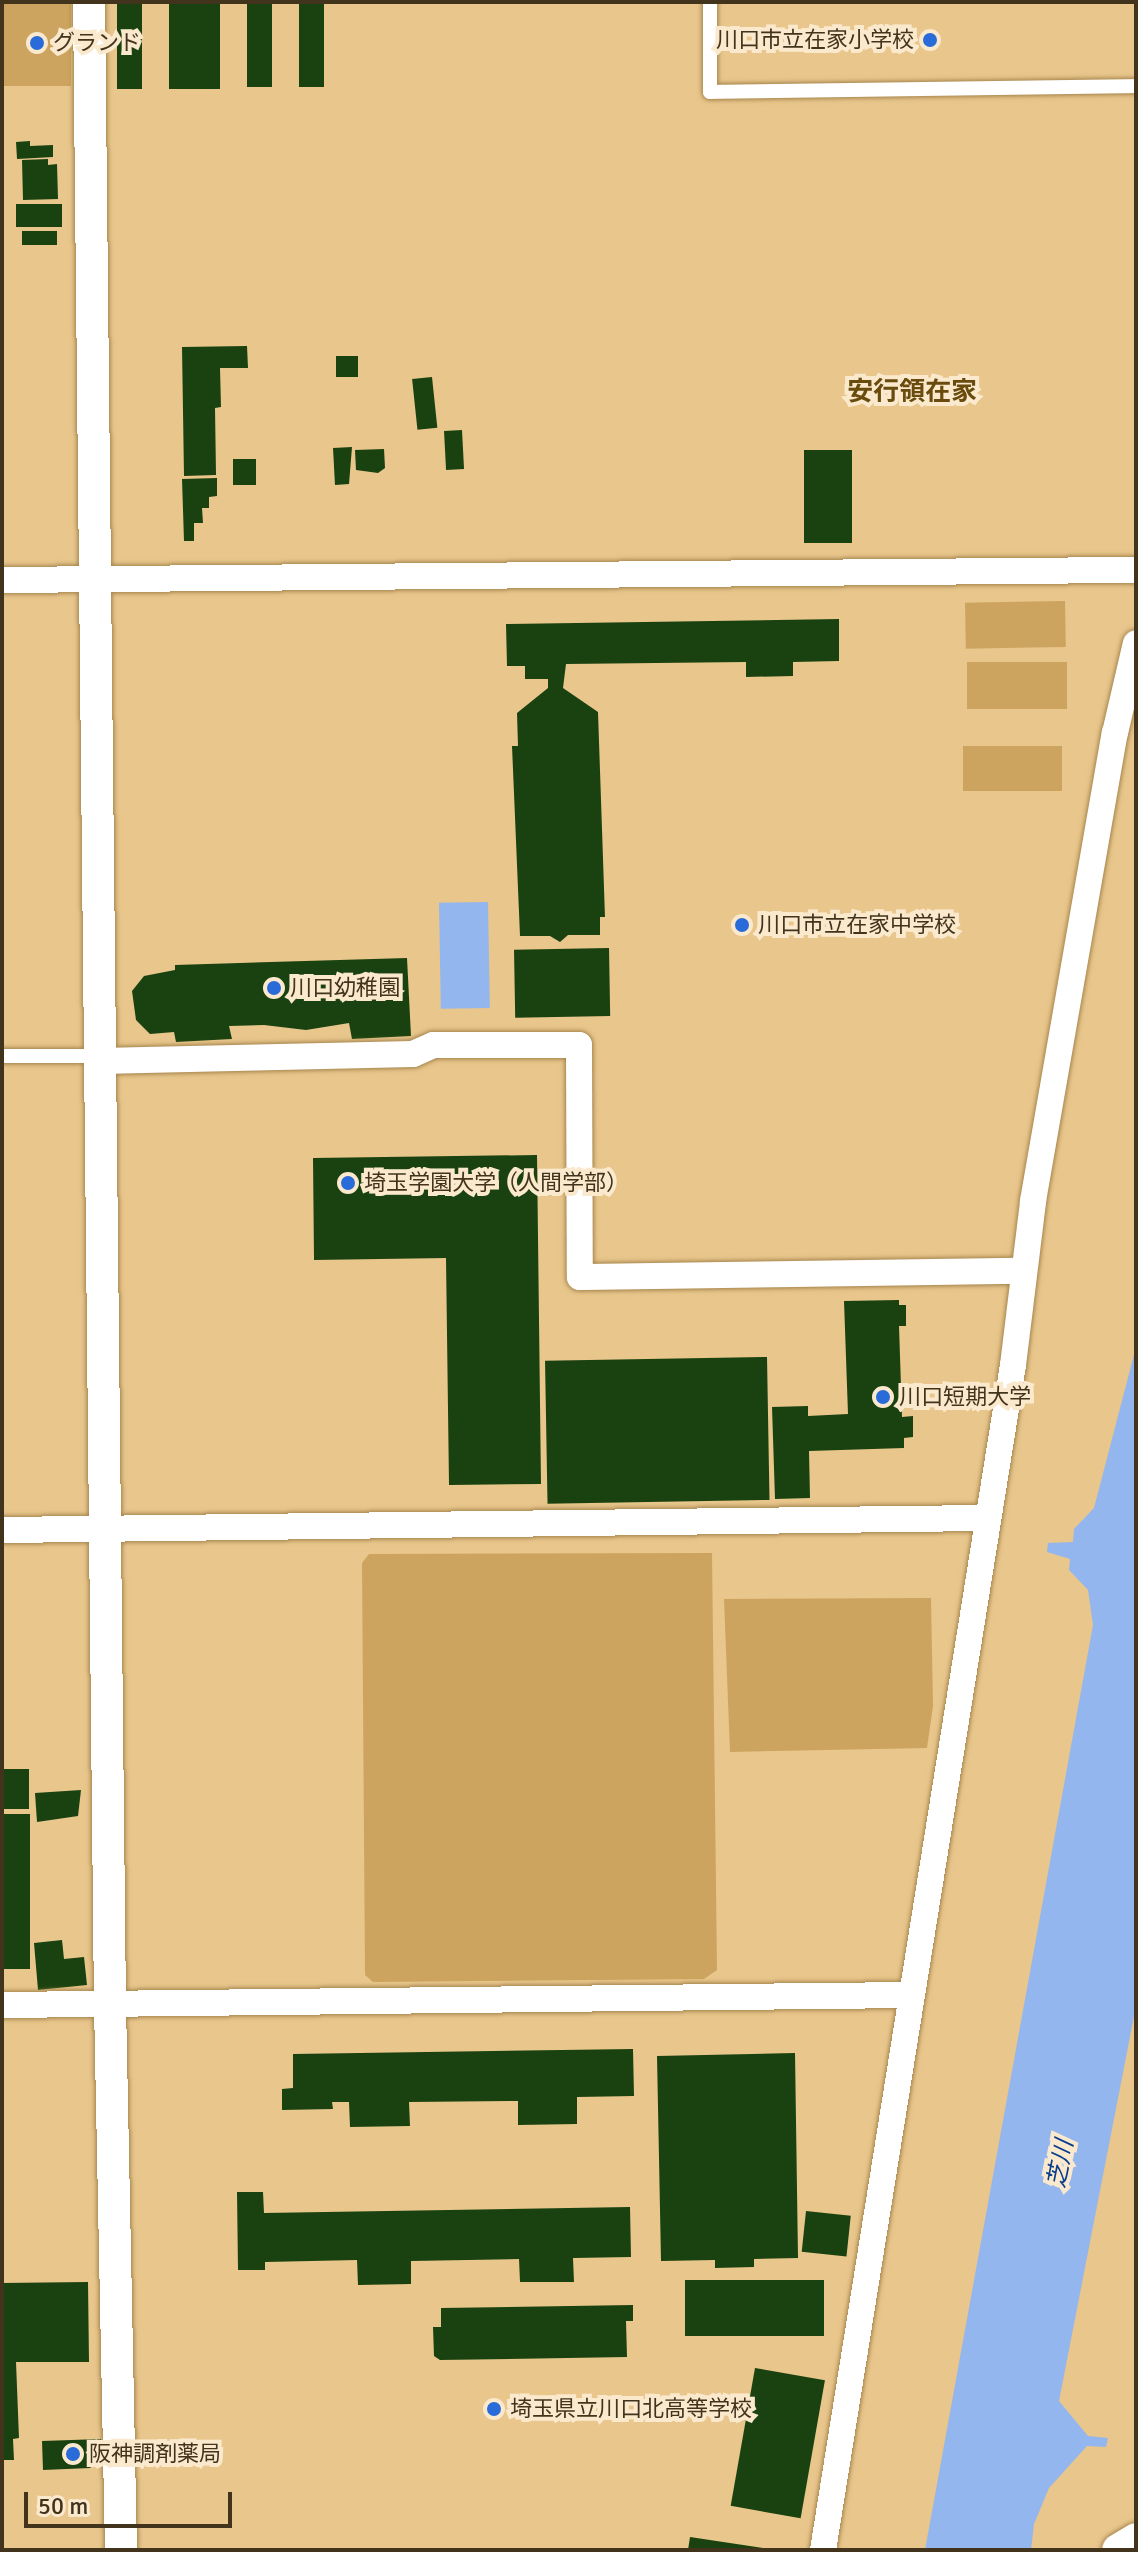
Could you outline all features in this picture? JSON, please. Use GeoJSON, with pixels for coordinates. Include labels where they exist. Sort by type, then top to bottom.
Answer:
{"type":"FeatureCollection","features":[{"type":"Feature","properties":{"kind":"street"},"geometry":{"type":"LineString","coordinates":[[89,2],[110,2004],[121,2550]]}},
{"type":"Feature","properties":{"kind":"street"},"geometry":{"type":"LineString","coordinates":[[2,580],[1136,570]]}},
{"type":"Feature","properties":{"kind":"street"},"geometry":{"type":"LineString","coordinates":[[823,2550],[1072,967],[1136,643]]}},
{"type":"Feature","properties":{"kind":"street"},"geometry":{"type":"LineString","coordinates":[[100,1058],[413,1054],[433,1045],[579,1045],[580,1277],[1024,1271]]}},
{"type":"Feature","properties":{"kind":"street"},"geometry":{"type":"LineString","coordinates":[[2,1530],[987,1518]]}},
{"type":"Feature","properties":{"kind":"street"},"geometry":{"type":"LineString","coordinates":[[2,2005],[910,1995]]}},
{"type":"Feature","properties":{"kind":"street"},"geometry":{"type":"LineString","coordinates":[[1118,2550],[1136,2539]]}},
{"type":"Feature","properties":{"kind":"lane"},"geometry":{"type":"LineString","coordinates":[[710,2],[710,92],[1136,86]]}},
{"type":"Feature","properties":{"kind":"lane"},"geometry":{"type":"LineString","coordinates":[[2,1056],[100,1058]]}},
{"type":"Feature","properties":{"kind":"shaded area","name":"グランド"},"geometry":{"type":"Polygon","coordinates":[[[2,2],[71,2],[71,86],[2,86],[2,2]]]}},
{"type":"Feature","properties":{"kind":"shaded area"},"geometry":{"type":"Polygon","coordinates":[[[1065,601],[1066,647],[966,649],[965,603],[1065,601]]]}},
{"type":"Feature","properties":{"kind":"shaded area"},"geometry":{"type":"Polygon","coordinates":[[[967,662],[1067,662],[1067,709],[967,709],[967,662]]]}},
{"type":"Feature","properties":{"kind":"shaded area"},"geometry":{"type":"Polygon","coordinates":[[[963,746],[1062,746],[1062,791],[963,791],[963,746]]]}},
{"type":"Feature","properties":{"kind":"shaded area"},"geometry":{"type":"Polygon","coordinates":[[[712,1553],[717,1970],[704,1979],[373,1982],[365,1975],[362,1563],[369,1554],[712,1553]]]}},
{"type":"Feature","properties":{"kind":"shaded area"},"geometry":{"type":"Polygon","coordinates":[[[931,1598],[933,1706],[927,1748],[730,1752],[724,1599],[931,1598]]]}},
{"type":"Feature","properties":{"kind":"water"},"geometry":{"type":"Polygon","coordinates":[[[488,902],[490,1008],[441,1009],[439,903],[488,902]]]}},
{"type":"Feature","properties":{"kind":"water","name":"芝川"},"geometry":{"type":"Polygon","coordinates":[[[1136,1347],[1136,2006],[1059,2401],[1088,2436],[1108,2438],[1106,2447],[1087,2446],[1049,2488],[1034,2524],[1031,2550],[925,2550],[1093,1625],[1088,1590],[1069,1570],[1070,1559],[1047,1552],[1048,1543],[1073,1542],[1074,1529],[1094,1508],[1136,1347]]]}},
{"type":"Feature","properties":{"kind":"building"},"geometry":{"type":"Polygon","coordinates":[[[117,2],[142,2],[142,89],[117,89],[117,2]]]}},
{"type":"Feature","properties":{"kind":"building"},"geometry":{"type":"Polygon","coordinates":[[[169,2],[220,2],[220,89],[169,89],[169,2]]]}},
{"type":"Feature","properties":{"kind":"building"},"geometry":{"type":"Polygon","coordinates":[[[247,2],[272,2],[272,87],[247,87],[247,2]]]}},
{"type":"Feature","properties":{"kind":"building"},"geometry":{"type":"Polygon","coordinates":[[[299,2],[324,2],[324,87],[299,87],[299,2]]]}},
{"type":"Feature","properties":{"kind":"building"},"geometry":{"type":"Polygon","coordinates":[[[30,141],[30,146],[53,145],[53,157],[17,159],[16,142],[30,141]]]}},
{"type":"Feature","properties":{"kind":"building"},"geometry":{"type":"Polygon","coordinates":[[[48,159],[48,165],[57,164],[58,199],[23,200],[22,160],[48,159]]]}},
{"type":"Feature","properties":{"kind":"building"},"geometry":{"type":"Polygon","coordinates":[[[16,204],[62,204],[62,227],[16,227],[16,204]]]}},
{"type":"Feature","properties":{"kind":"building"},"geometry":{"type":"Polygon","coordinates":[[[22,231],[57,231],[57,245],[22,245],[22,231]]]}},
{"type":"Feature","properties":{"kind":"building"},"geometry":{"type":"Polygon","coordinates":[[[247,346],[248,368],[220,368],[221,407],[215,408],[216,475],[184,476],[182,347],[247,346]]]}},
{"type":"Feature","properties":{"kind":"building"},"geometry":{"type":"Polygon","coordinates":[[[336,356],[358,356],[358,377],[336,377],[336,356]]]}},
{"type":"Feature","properties":{"kind":"building"},"geometry":{"type":"Polygon","coordinates":[[[432,377],[437,428],[417,430],[412,379],[432,377]]]}},
{"type":"Feature","properties":{"kind":"building"},"geometry":{"type":"Polygon","coordinates":[[[462,430],[464,469],[446,470],[444,431],[462,430]]]}},
{"type":"Feature","properties":{"kind":"building"},"geometry":{"type":"Polygon","coordinates":[[[352,447],[349,484],[335,485],[333,448],[352,447]]]}},
{"type":"Feature","properties":{"kind":"building"},"geometry":{"type":"Polygon","coordinates":[[[384,449],[385,468],[378,473],[356,470],[355,450],[384,449]]]}},
{"type":"Feature","properties":{"kind":"building"},"geometry":{"type":"Polygon","coordinates":[[[804,450],[852,450],[852,543],[804,543],[804,450]]]}},
{"type":"Feature","properties":{"kind":"building"},"geometry":{"type":"Polygon","coordinates":[[[233,459],[256,459],[256,485],[233,485],[233,459]]]}},
{"type":"Feature","properties":{"kind":"building"},"geometry":{"type":"Polygon","coordinates":[[[217,478],[217,496],[209,497],[209,508],[202,508],[203,523],[194,523],[194,541],[184,541],[182,479],[217,478]]]}},
{"type":"Feature","properties":{"kind":"building"},"geometry":{"type":"Polygon","coordinates":[[[839,619],[839,661],[793,662],[793,676],[746,677],[746,662],[566,664],[563,688],[598,712],[605,917],[600,917],[600,935],[568,935],[560,942],[550,936],[520,936],[512,746],[518,746],[517,713],[548,688],[548,679],[525,679],[525,666],[507,666],[506,624],[839,619]]]}},
{"type":"Feature","properties":{"kind":"building"},"geometry":{"type":"Polygon","coordinates":[[[609,948],[610,1016],[515,1018],[514,950],[609,948]]]}},
{"type":"Feature","properties":{"kind":"building"},"geometry":{"type":"Polygon","coordinates":[[[407,958],[411,1036],[352,1039],[349,1023],[306,1030],[264,1025],[229,1026],[232,1039],[176,1042],[174,1032],[150,1034],[136,1020],[132,991],[144,976],[175,970],[175,965],[407,958]]]}},
{"type":"Feature","properties":{"kind":"building"},"geometry":{"type":"Polygon","coordinates":[[[537,1155],[541,1484],[449,1485],[446,1258],[314,1260],[313,1158],[537,1155]]]}},
{"type":"Feature","properties":{"kind":"building"},"geometry":{"type":"Polygon","coordinates":[[[899,1300],[899,1305],[906,1305],[906,1326],[899,1326],[902,1417],[913,1416],[913,1437],[904,1438],[904,1448],[809,1451],[810,1498],[775,1499],[772,1407],[808,1406],[808,1416],[848,1414],[844,1301],[899,1300]]]}},
{"type":"Feature","properties":{"kind":"building"},"geometry":{"type":"Polygon","coordinates":[[[767,1357],[769,1500],[548,1504],[545,1361],[767,1357]]]}},
{"type":"Feature","properties":{"kind":"building"},"geometry":{"type":"Polygon","coordinates":[[[2,1769],[29,1769],[29,1809],[2,1809],[2,1769]]]}},
{"type":"Feature","properties":{"kind":"building"},"geometry":{"type":"Polygon","coordinates":[[[81,1790],[78,1816],[37,1822],[35,1793],[81,1790]]]}},
{"type":"Feature","properties":{"kind":"building"},"geometry":{"type":"Polygon","coordinates":[[[2,1814],[30,1814],[30,1969],[2,1969],[2,1814]]]}},
{"type":"Feature","properties":{"kind":"building"},"geometry":{"type":"Polygon","coordinates":[[[62,1940],[64,1959],[84,1957],[87,1985],[38,1990],[34,1943],[62,1940]]]}},
{"type":"Feature","properties":{"kind":"building"},"geometry":{"type":"Polygon","coordinates":[[[633,2049],[634,2096],[577,2097],[577,2124],[518,2125],[518,2101],[409,2102],[410,2126],[350,2127],[349,2102],[332,2102],[333,2109],[282,2110],[282,2089],[293,2088],[293,2054],[633,2049]]]}},
{"type":"Feature","properties":{"kind":"building"},"geometry":{"type":"Polygon","coordinates":[[[795,2053],[798,2258],[754,2259],[754,2267],[715,2268],[715,2260],[661,2261],[657,2056],[795,2053]]]}},
{"type":"Feature","properties":{"kind":"building"},"geometry":{"type":"Polygon","coordinates":[[[237,2192],[263,2192],[264,2213],[630,2207],[631,2257],[573,2258],[574,2282],[520,2282],[519,2259],[411,2261],[411,2284],[358,2285],[357,2260],[265,2262],[265,2270],[238,2270],[237,2192]]]}},
{"type":"Feature","properties":{"kind":"building"},"geometry":{"type":"Polygon","coordinates":[[[806,2211],[851,2216],[846,2256],[802,2252],[806,2211]]]}},
{"type":"Feature","properties":{"kind":"building"},"geometry":{"type":"Polygon","coordinates":[[[685,2280],[824,2280],[824,2336],[685,2336],[685,2280]]]}},
{"type":"Feature","properties":{"kind":"building"},"geometry":{"type":"Polygon","coordinates":[[[88,2282],[89,2362],[16,2362],[19,2438],[13,2439],[14,2460],[2,2460],[2,2283],[88,2282]]]}},
{"type":"Feature","properties":{"kind":"building"},"geometry":{"type":"Polygon","coordinates":[[[633,2305],[633,2321],[626,2321],[627,2357],[440,2360],[434,2356],[433,2327],[441,2327],[441,2308],[633,2305]]]}},
{"type":"Feature","properties":{"kind":"building"},"geometry":{"type":"Polygon","coordinates":[[[755,2368],[825,2380],[801,2518],[731,2506],[755,2368]]]}},
{"type":"Feature","properties":{"kind":"building"},"geometry":{"type":"Polygon","coordinates":[[[101,2439],[102,2458],[90,2468],[43,2470],[42,2441],[101,2439]]]}},
{"type":"Feature","properties":{"kind":"building"},"geometry":{"type":"Polygon","coordinates":[[[690,2537],[763,2548],[763,2550],[688,2550],[690,2537]]]}},
{"type":"Feature","properties":{"kind":"place","name":"川口市立在家小学校"},"geometry":{"type":"Point","coordinates":[930,40]}},
{"type":"Feature","properties":{"kind":"place","name":"グランド"},"geometry":{"type":"Point","coordinates":[37,43]}},
{"type":"Feature","properties":{"kind":"place","name":"川口市立在家中学校"},"geometry":{"type":"Point","coordinates":[742,925]}},
{"type":"Feature","properties":{"kind":"place","name":"川口幼稚園"},"geometry":{"type":"Point","coordinates":[274,988]}},
{"type":"Feature","properties":{"kind":"place","name":"埼玉学園大学（人間学部）"},"geometry":{"type":"Point","coordinates":[348,1183]}},
{"type":"Feature","properties":{"kind":"place","name":"川口短期大学"},"geometry":{"type":"Point","coordinates":[883,1397]}},
{"type":"Feature","properties":{"kind":"place","name":"埼玉県立川口北高等学校"},"geometry":{"type":"Point","coordinates":[494,2409]}},
{"type":"Feature","properties":{"kind":"place","name":"阪神調剤薬局"},"geometry":{"type":"Point","coordinates":[73,2454]}},
{"type":"Feature","properties":{"kind":"district","name":"安行領在家"},"geometry":{"type":"Point","coordinates":[912,393]}}]}
